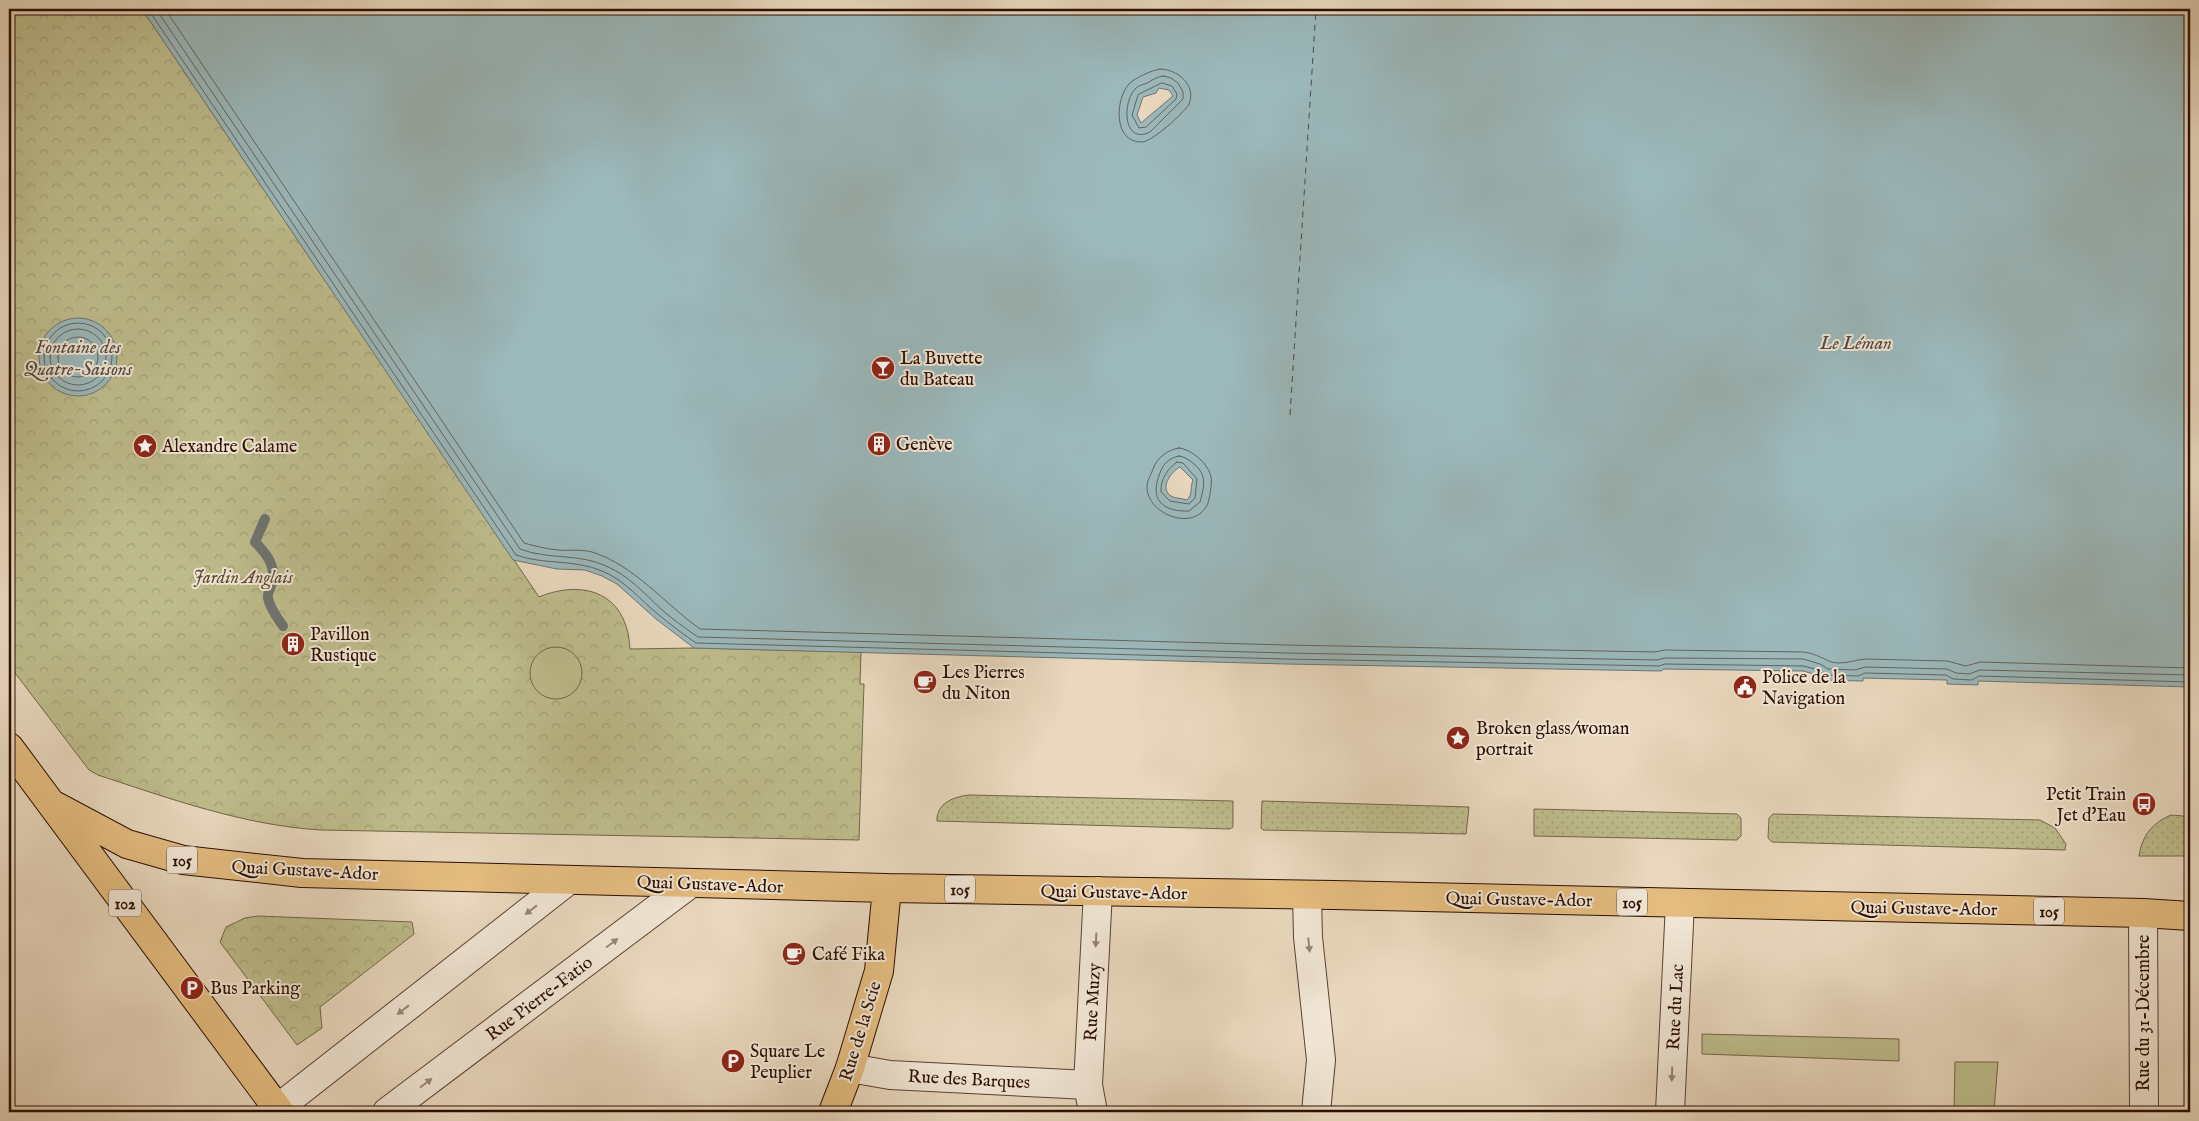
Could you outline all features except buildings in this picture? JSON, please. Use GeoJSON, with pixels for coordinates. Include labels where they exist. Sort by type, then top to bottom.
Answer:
{"type":"FeatureCollection","features":[{"type":"Feature","properties":{"kind":"main road","name":"102"},"geometry":{"type":"LineString","coordinates":[[9,747],[276,1111]]}},
{"type":"Feature","properties":{"kind":"main road","name":"Quai Gustave-Ador"},"geometry":{"type":"LineString","coordinates":[[52,804],[127,844],[183,860],[302,873],[887,888],[1680,903],[2190,916]]}},
{"type":"Feature","properties":{"kind":"main road","name":"Rue de la Scie"},"geometry":{"type":"LineString","coordinates":[[833,1112],[850,1068],[879,971],[887,888]]}},
{"type":"Feature","properties":{"kind":"street"},"geometry":{"type":"LineString","coordinates":[[276,1111],[570,880]]}},
{"type":"Feature","properties":{"kind":"street","name":"Rue Pierre-Fatio"},"geometry":{"type":"LineString","coordinates":[[387,1112],[691,883]]}},
{"type":"Feature","properties":{"kind":"street","name":"Rue Muzy"},"geometry":{"type":"LineString","coordinates":[[1093,1112],[1088,1085],[1098,891]]}},
{"type":"Feature","properties":{"kind":"street"},"geometry":{"type":"LineString","coordinates":[[1307,896],[1308,937],[1321,1060],[1316,1112]]}},
{"type":"Feature","properties":{"kind":"street","name":"Rue du Lac"},"geometry":{"type":"LineString","coordinates":[[1670,1112],[1680,903]]}},
{"type":"Feature","properties":{"kind":"street","name":"Rue du 31-Décembre"},"geometry":{"type":"LineString","coordinates":[[2143,914],[2144,1112]]}},
{"type":"Feature","properties":{"kind":"street","name":"Rue des Barques"},"geometry":{"type":"LineString","coordinates":[[850,1068],[890,1075],[1088,1085]]}},
{"type":"Feature","properties":{"kind":"green space","name":"Jardin Anglais"},"geometry":{"type":"Polygon","coordinates":[[[9,9],[142,9],[539,597],[565,590],[578,589],[590,591],[601,596],[612,603],[620,613],[627,629],[630,649],[694,648],[861,652],[860,684],[864,684],[859,840],[320,830],[263,823],[208,810],[98,775],[89,770],[9,665],[9,9]]]}},
{"type":"Feature","properties":{"kind":"green space"},"geometry":{"type":"Polygon","coordinates":[[[551,647],[561,647],[575,654],[582,668],[582,678],[575,692],[561,699],[551,699],[541,695],[534,688],[530,678],[530,668],[534,658],[541,651],[551,647]]]}},
{"type":"Feature","properties":{"kind":"green space"},"geometry":{"type":"Polygon","coordinates":[[[970,795],[1233,801],[1233,827],[1230,829],[937,821],[943,805],[958,797],[970,795]]]}},
{"type":"Feature","properties":{"kind":"green space"},"geometry":{"type":"Polygon","coordinates":[[[1262,801],[1469,807],[1466,834],[1263,830],[1261,828],[1262,801]]]}},
{"type":"Feature","properties":{"kind":"green space"},"geometry":{"type":"Polygon","coordinates":[[[1534,809],[1737,814],[1741,818],[1741,836],[1737,840],[1534,836],[1534,809]]]}},
{"type":"Feature","properties":{"kind":"green space"},"geometry":{"type":"Polygon","coordinates":[[[1773,814],[2040,820],[2055,828],[2066,844],[2065,850],[1772,842],[1768,838],[1769,818],[1773,814]]]}},
{"type":"Feature","properties":{"kind":"green space"},"geometry":{"type":"Polygon","coordinates":[[[2171,815],[2183,816],[2188,819],[2187,856],[2139,856],[2145,836],[2153,826],[2171,815]]]}},
{"type":"Feature","properties":{"kind":"green space"},"geometry":{"type":"Polygon","coordinates":[[[258,916],[412,922],[414,934],[320,1007],[322,1028],[297,1045],[220,942],[226,927],[245,918],[258,916]]]}},
{"type":"Feature","properties":{"kind":"green space"},"geometry":{"type":"Polygon","coordinates":[[[1702,1034],[1899,1039],[1899,1061],[1702,1054],[1702,1034]]]}},
{"type":"Feature","properties":{"kind":"green space"},"geometry":{"type":"Polygon","coordinates":[[[1955,1062],[1998,1062],[1994,1111],[1954,1110],[1955,1062]]]}},
{"type":"Feature","properties":{"kind":"water","name":"Le Léman"},"geometry":{"type":"Polygon","coordinates":[[[142,9],[2190,9],[2190,687],[1978,681],[1978,685],[1947,684],[1947,680],[1863,678],[1863,681],[1816,680],[1817,675],[1803,671],[1664,669],[1661,671],[1286,664],[694,648],[656,619],[617,584],[602,576],[585,570],[557,569],[513,560],[142,9]],[[1159,88],[1156,93],[1143,97],[1137,115],[1141,123],[1173,96],[1169,90],[1159,88]],[[1180,467],[1170,476],[1166,489],[1171,496],[1187,500],[1193,480],[1180,467]]]}},
{"type":"Feature","properties":{"kind":"water","name":"Fontaine des Quatre-Saisons"},"geometry":{"type":"Polygon","coordinates":[[[78,318],[93,321],[106,329],[114,342],[117,357],[114,372],[106,385],[93,393],[78,396],[63,393],[50,385],[42,372],[39,357],[42,342],[50,329],[63,321],[78,318]]]}},
{"type":"Feature","properties":{"kind":"waterway"},"geometry":{"type":"LineString","coordinates":[[265,519],[255,542],[266,554],[271,564],[273,580],[268,598],[272,609],[283,626]]}},
{"type":"Feature","properties":{"kind":"ferry route"},"geometry":{"type":"LineString","coordinates":[[1290,415],[1316,9]]}},
{"type":"Feature","properties":{"kind":"place","name":"La Buvette du Bateau"},"geometry":{"type":"Point","coordinates":[883,368]}},
{"type":"Feature","properties":{"kind":"place","name":"Genève"},"geometry":{"type":"Point","coordinates":[879,444]}},
{"type":"Feature","properties":{"kind":"place","name":"Alexandre Calame"},"geometry":{"type":"Point","coordinates":[145,446]}},
{"type":"Feature","properties":{"kind":"place","name":"Pavillon Rustique"},"geometry":{"type":"Point","coordinates":[293,644]}},
{"type":"Feature","properties":{"kind":"place","name":"Les Pierres du Niton"},"geometry":{"type":"Point","coordinates":[925,682]}},
{"type":"Feature","properties":{"kind":"place","name":"Police de la Navigation"},"geometry":{"type":"Point","coordinates":[1745,687]}},
{"type":"Feature","properties":{"kind":"place","name":"Broken glass/woman portrait"},"geometry":{"type":"Point","coordinates":[1458,738]}},
{"type":"Feature","properties":{"kind":"place","name":"Petit Train Jet d'Eau"},"geometry":{"type":"Point","coordinates":[2144,804]}},
{"type":"Feature","properties":{"kind":"place","name":"Café Fika"},"geometry":{"type":"Point","coordinates":[794,954]}},
{"type":"Feature","properties":{"kind":"place","name":"Bus Parking"},"geometry":{"type":"Point","coordinates":[192,988]}},
{"type":"Feature","properties":{"kind":"place","name":"Square Le Peuplier"},"geometry":{"type":"Point","coordinates":[733,1061]}}]}
